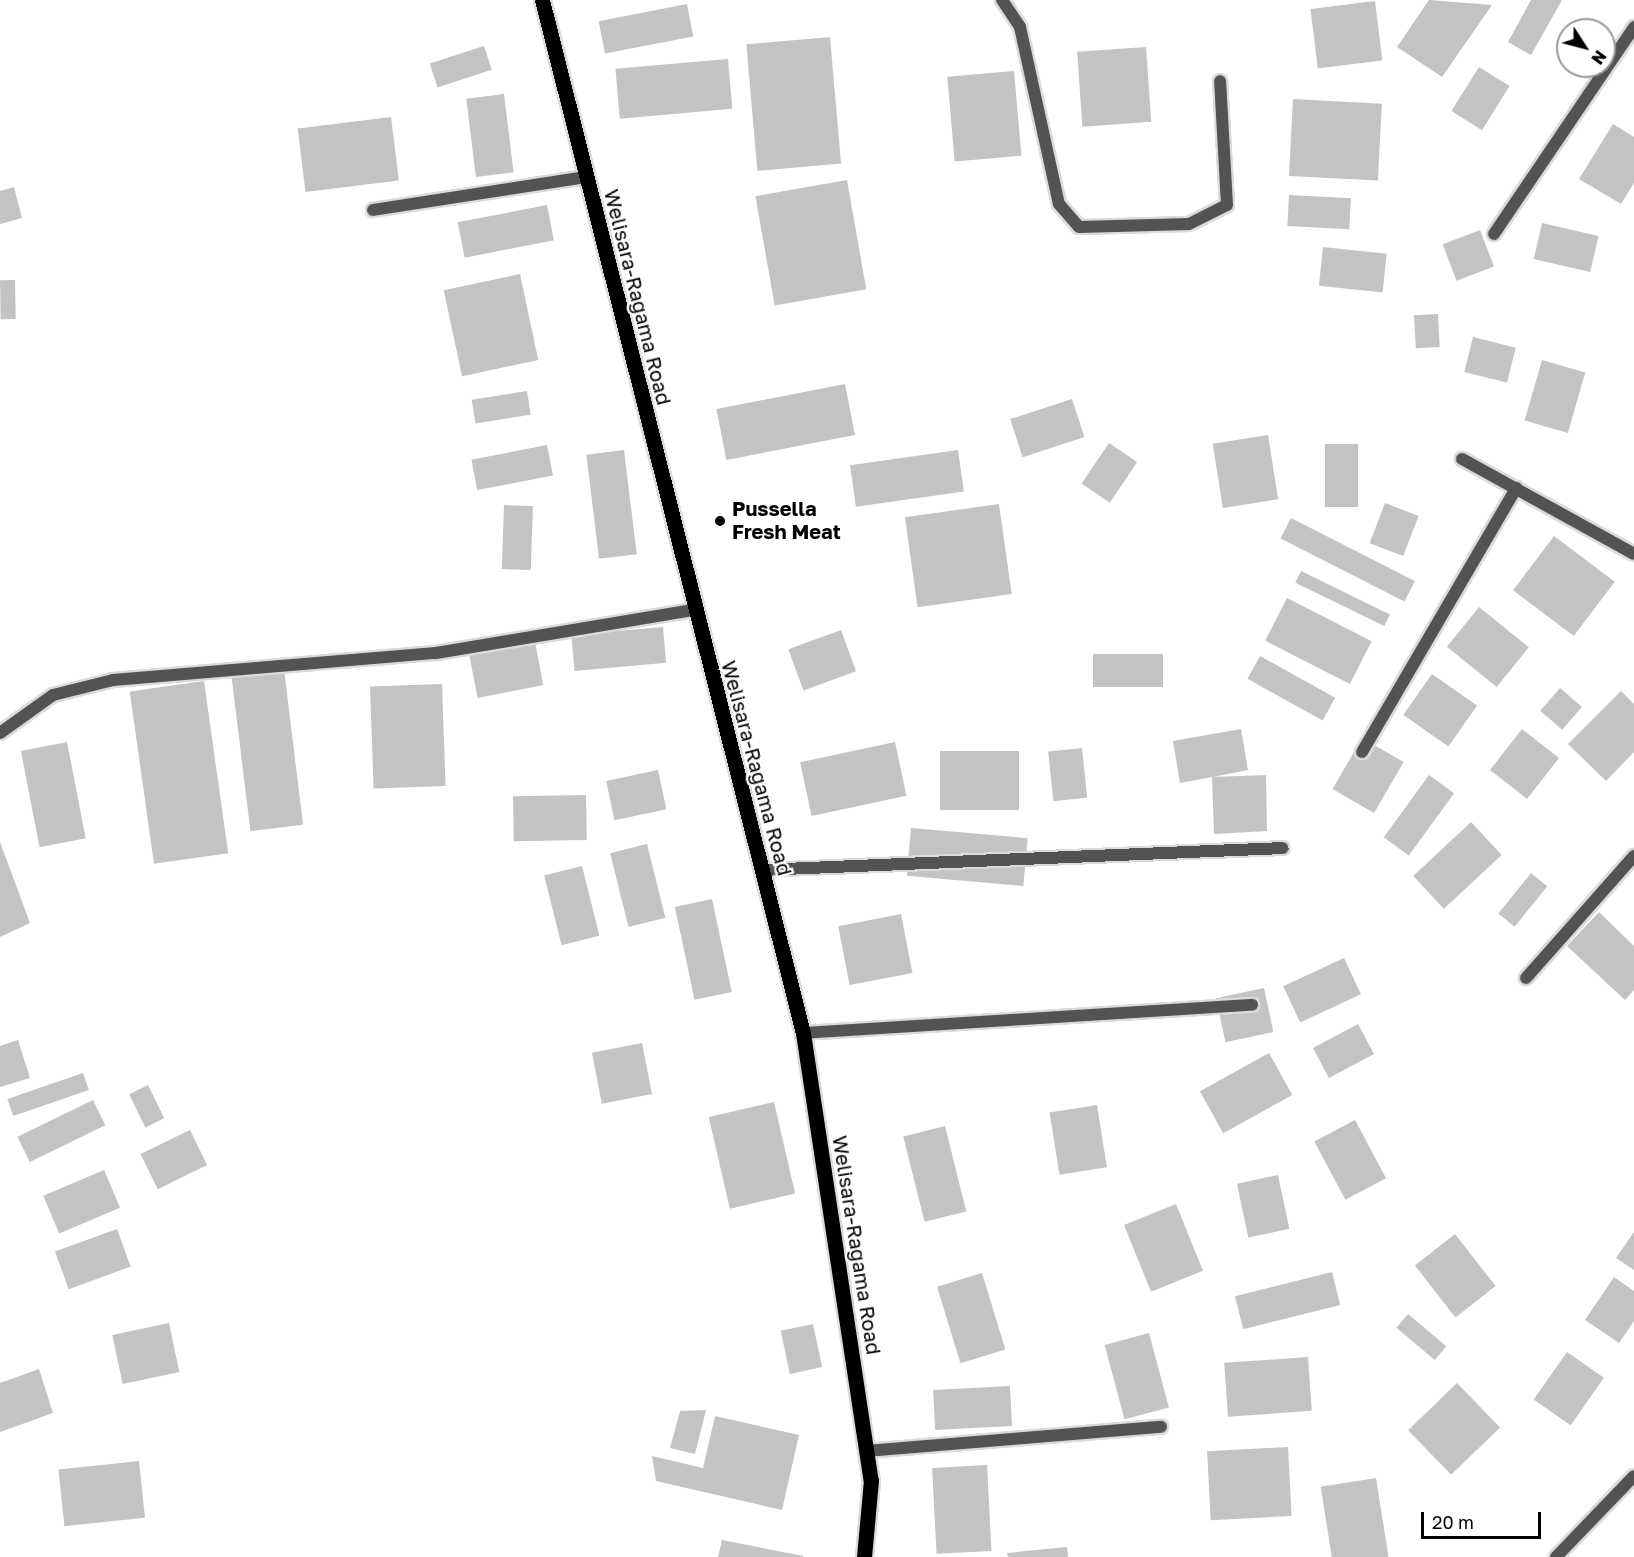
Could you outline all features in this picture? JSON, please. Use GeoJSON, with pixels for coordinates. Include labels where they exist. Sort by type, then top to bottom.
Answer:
{"type":"FeatureCollection","features":[{"type":"Feature","properties":{"kind":"main road","name":"Welisara-Ragama Road"},"geometry":{"type":"LineString","coordinates":[[542,0],[694,610],[803,1033],[872,1480],[864,1557]]}},
{"type":"Feature","properties":{"kind":"street"},"geometry":{"type":"LineString","coordinates":[[1002,0],[1020,27],[1059,204],[1079,227],[1189,224],[1227,205],[1220,81]]}},
{"type":"Feature","properties":{"kind":"street"},"geometry":{"type":"LineString","coordinates":[[1494,234],[1634,27]]}},
{"type":"Feature","properties":{"kind":"street"},"geometry":{"type":"LineString","coordinates":[[373,210],[586,177]]}},
{"type":"Feature","properties":{"kind":"street"},"geometry":{"type":"LineString","coordinates":[[1462,459],[1634,554]]}},
{"type":"Feature","properties":{"kind":"street"},"geometry":{"type":"LineString","coordinates":[[1362,752],[1516,488]]}},
{"type":"Feature","properties":{"kind":"street"},"geometry":{"type":"LineString","coordinates":[[1,730],[53,695],[113,680],[436,653],[694,610]]}},
{"type":"Feature","properties":{"kind":"street"},"geometry":{"type":"LineString","coordinates":[[761,870],[1282,848]]}},
{"type":"Feature","properties":{"kind":"street"},"geometry":{"type":"LineString","coordinates":[[1526,978],[1634,856]]}},
{"type":"Feature","properties":{"kind":"street"},"geometry":{"type":"LineString","coordinates":[[803,1033],[1252,1005]]}},
{"type":"Feature","properties":{"kind":"street"},"geometry":{"type":"LineString","coordinates":[[866,1451],[1161,1427]]}},
{"type":"Feature","properties":{"kind":"street"},"geometry":{"type":"LineString","coordinates":[[1556,1557],[1634,1476]]}},
{"type":"Feature","properties":{"kind":"building"},"geometry":{"type":"Polygon","coordinates":[[[1429,0],[1492,5],[1442,77],[1397,47],[1429,0]]]}},
{"type":"Feature","properties":{"kind":"building"},"geometry":{"type":"Polygon","coordinates":[[[1531,0],[1562,0],[1531,55],[1508,42],[1531,0]]]}},
{"type":"Feature","properties":{"kind":"building"},"geometry":{"type":"Polygon","coordinates":[[[1375,1],[1382,61],[1318,68],[1310,9],[1375,1]]]}},
{"type":"Feature","properties":{"kind":"building"},"geometry":{"type":"Polygon","coordinates":[[[687,4],[693,36],[605,54],[599,21],[687,4]]]}},
{"type":"Feature","properties":{"kind":"building"},"geometry":{"type":"Polygon","coordinates":[[[830,37],[841,164],[757,171],[746,44],[830,37]]]}},
{"type":"Feature","properties":{"kind":"building"},"geometry":{"type":"Polygon","coordinates":[[[484,46],[492,70],[438,87],[430,64],[484,46]]]}},
{"type":"Feature","properties":{"kind":"building"},"geometry":{"type":"Polygon","coordinates":[[[1146,47],[1151,122],[1082,127],[1077,52],[1146,47]]]}},
{"type":"Feature","properties":{"kind":"building"},"geometry":{"type":"Polygon","coordinates":[[[728,59],[732,109],[620,119],[615,69],[728,59]]]}},
{"type":"Feature","properties":{"kind":"building"},"geometry":{"type":"Polygon","coordinates":[[[1479,67],[1510,86],[1482,130],[1451,111],[1479,67]]]}},
{"type":"Feature","properties":{"kind":"building"},"geometry":{"type":"Polygon","coordinates":[[[1014,71],[1021,156],[955,162],[947,77],[1014,71]]]}},
{"type":"Feature","properties":{"kind":"building"},"geometry":{"type":"Polygon","coordinates":[[[504,94],[514,172],[476,177],[466,99],[504,94]]]}},
{"type":"Feature","properties":{"kind":"building"},"geometry":{"type":"Polygon","coordinates":[[[1293,99],[1382,104],[1378,181],[1289,176],[1293,99]]]}},
{"type":"Feature","properties":{"kind":"building"},"geometry":{"type":"Polygon","coordinates":[[[391,117],[399,181],[306,192],[298,128],[391,117]]]}},
{"type":"Feature","properties":{"kind":"building"},"geometry":{"type":"Polygon","coordinates":[[[1613,124],[1634,137],[1634,183],[1621,204],[1579,179],[1613,124]]]}},
{"type":"Feature","properties":{"kind":"building"},"geometry":{"type":"Polygon","coordinates":[[[847,180],[866,289],[775,305],[755,196],[847,180]]]}},
{"type":"Feature","properties":{"kind":"building"},"geometry":{"type":"Polygon","coordinates":[[[14,187],[22,218],[0,224],[0,191],[14,187]]]}},
{"type":"Feature","properties":{"kind":"building"},"geometry":{"type":"Polygon","coordinates":[[[1289,195],[1351,198],[1349,229],[1287,226],[1289,195]]]}},
{"type":"Feature","properties":{"kind":"building"},"geometry":{"type":"Polygon","coordinates":[[[547,205],[554,240],[465,258],[458,222],[547,205]]]}},
{"type":"Feature","properties":{"kind":"building"},"geometry":{"type":"Polygon","coordinates":[[[1542,223],[1599,236],[1590,272],[1534,259],[1542,223]]]}},
{"type":"Feature","properties":{"kind":"building"},"geometry":{"type":"Polygon","coordinates":[[[1480,230],[1494,266],[1457,281],[1443,244],[1480,230]]]}},
{"type":"Feature","properties":{"kind":"building"},"geometry":{"type":"Polygon","coordinates":[[[1323,247],[1387,254],[1383,292],[1319,286],[1323,247]]]}},
{"type":"Feature","properties":{"kind":"building"},"geometry":{"type":"Polygon","coordinates":[[[520,274],[538,360],[462,376],[444,290],[520,274]]]}},
{"type":"Feature","properties":{"kind":"building"},"geometry":{"type":"Polygon","coordinates":[[[0,280],[15,280],[16,319],[1,319],[0,280]]]}},
{"type":"Feature","properties":{"kind":"building"},"geometry":{"type":"Polygon","coordinates":[[[1438,314],[1440,347],[1416,348],[1414,315],[1438,314]]]}},
{"type":"Feature","properties":{"kind":"building"},"geometry":{"type":"Polygon","coordinates":[[[1473,337],[1516,348],[1507,383],[1464,372],[1473,337]]]}},
{"type":"Feature","properties":{"kind":"building"},"geometry":{"type":"Polygon","coordinates":[[[1542,360],[1585,372],[1568,433],[1525,421],[1542,360]]]}},
{"type":"Feature","properties":{"kind":"building"},"geometry":{"type":"Polygon","coordinates":[[[845,384],[855,435],[726,460],[716,409],[845,384]]]}},
{"type":"Feature","properties":{"kind":"building"},"geometry":{"type":"Polygon","coordinates":[[[527,391],[531,415],[475,423],[472,400],[527,391]]]}},
{"type":"Feature","properties":{"kind":"building"},"geometry":{"type":"Polygon","coordinates":[[[1072,399],[1084,437],[1023,457],[1010,419],[1072,399]]]}},
{"type":"Feature","properties":{"kind":"building"},"geometry":{"type":"Polygon","coordinates":[[[1268,435],[1278,499],[1223,508],[1213,444],[1268,435]]]}},
{"type":"Feature","properties":{"kind":"building"},"geometry":{"type":"Polygon","coordinates":[[[1109,443],[1137,462],[1110,503],[1082,484],[1109,443]]]}},
{"type":"Feature","properties":{"kind":"building"},"geometry":{"type":"Polygon","coordinates":[[[1325,444],[1358,444],[1358,507],[1325,507],[1325,444]]]}},
{"type":"Feature","properties":{"kind":"building"},"geometry":{"type":"Polygon","coordinates":[[[547,445],[553,475],[477,490],[471,460],[547,445]]]}},
{"type":"Feature","properties":{"kind":"building"},"geometry":{"type":"Polygon","coordinates":[[[624,450],[637,554],[599,559],[586,455],[624,450]]]}},
{"type":"Feature","properties":{"kind":"building"},"geometry":{"type":"Polygon","coordinates":[[[958,450],[964,492],[856,507],[850,465],[958,450]]]}},
{"type":"Feature","properties":{"kind":"building"},"geometry":{"type":"Polygon","coordinates":[[[1385,503],[1419,516],[1403,556],[1370,543],[1385,503]]]}},
{"type":"Feature","properties":{"kind":"building"},"geometry":{"type":"Polygon","coordinates":[[[999,504],[1012,594],[918,607],[905,517],[999,504]]]}},
{"type":"Feature","properties":{"kind":"building"},"geometry":{"type":"Polygon","coordinates":[[[504,505],[533,506],[531,570],[502,569],[504,505]]]}},
{"type":"Feature","properties":{"kind":"building"},"geometry":{"type":"Polygon","coordinates":[[[1291,518],[1415,581],[1404,602],[1281,538],[1291,518]]]}},
{"type":"Feature","properties":{"kind":"building"},"geometry":{"type":"Polygon","coordinates":[[[1554,536],[1615,582],[1574,636],[1513,590],[1554,536]]]}},
{"type":"Feature","properties":{"kind":"building"},"geometry":{"type":"Polygon","coordinates":[[[1301,571],[1390,614],[1384,626],[1295,583],[1301,571]]]}},
{"type":"Feature","properties":{"kind":"building"},"geometry":{"type":"Polygon","coordinates":[[[1287,598],[1372,641],[1350,684],[1265,641],[1287,598]]]}},
{"type":"Feature","properties":{"kind":"building"},"geometry":{"type":"Polygon","coordinates":[[[1479,607],[1529,647],[1497,687],[1447,647],[1479,607]]]}},
{"type":"Feature","properties":{"kind":"building"},"geometry":{"type":"Polygon","coordinates":[[[663,627],[666,663],[574,671],[571,635],[663,627]]]}},
{"type":"Feature","properties":{"kind":"building"},"geometry":{"type":"Polygon","coordinates":[[[841,630],[856,671],[803,690],[788,649],[841,630]]]}},
{"type":"Feature","properties":{"kind":"building"},"geometry":{"type":"Polygon","coordinates":[[[534,637],[543,685],[478,698],[468,650],[534,637]]]}},
{"type":"Feature","properties":{"kind":"building"},"geometry":{"type":"Polygon","coordinates":[[[1093,654],[1163,654],[1163,687],[1093,687],[1093,654]]]}},
{"type":"Feature","properties":{"kind":"building"},"geometry":{"type":"Polygon","coordinates":[[[1260,656],[1335,698],[1323,720],[1247,679],[1260,656]]]}},
{"type":"Feature","properties":{"kind":"building"},"geometry":{"type":"Polygon","coordinates":[[[283,661],[303,825],[251,831],[230,667],[283,661]]]}},
{"type":"Feature","properties":{"kind":"building"},"geometry":{"type":"Polygon","coordinates":[[[1432,674],[1477,706],[1448,747],[1403,715],[1432,674]]]}},
{"type":"Feature","properties":{"kind":"building"},"geometry":{"type":"Polygon","coordinates":[[[204,681],[228,853],[154,864],[130,691],[204,681]]]}},
{"type":"Feature","properties":{"kind":"building"},"geometry":{"type":"Polygon","coordinates":[[[442,684],[446,786],[374,788],[370,687],[442,684]]]}},
{"type":"Feature","properties":{"kind":"building"},"geometry":{"type":"Polygon","coordinates":[[[1560,688],[1582,707],[1562,730],[1540,711],[1560,688]]]}},
{"type":"Feature","properties":{"kind":"building"},"geometry":{"type":"Polygon","coordinates":[[[1621,691],[1634,704],[1634,752],[1606,781],[1568,744],[1621,691]]]}},
{"type":"Feature","properties":{"kind":"building"},"geometry":{"type":"Polygon","coordinates":[[[1241,729],[1248,770],[1180,783],[1173,741],[1241,729]]]}},
{"type":"Feature","properties":{"kind":"building"},"geometry":{"type":"Polygon","coordinates":[[[1522,729],[1559,758],[1527,799],[1490,770],[1522,729]]]}},
{"type":"Feature","properties":{"kind":"building"},"geometry":{"type":"Polygon","coordinates":[[[1362,738],[1404,762],[1374,813],[1332,789],[1362,738]]]}},
{"type":"Feature","properties":{"kind":"building"},"geometry":{"type":"Polygon","coordinates":[[[67,742],[86,838],[40,847],[21,751],[67,742]]]}},
{"type":"Feature","properties":{"kind":"building"},"geometry":{"type":"Polygon","coordinates":[[[895,742],[906,796],[812,816],[800,762],[895,742]]]}},
{"type":"Feature","properties":{"kind":"building"},"geometry":{"type":"Polygon","coordinates":[[[1082,748],[1087,798],[1053,801],[1048,752],[1082,748]]]}},
{"type":"Feature","properties":{"kind":"building"},"geometry":{"type":"Polygon","coordinates":[[[940,751],[1019,751],[1019,810],[940,810],[940,751]]]}},
{"type":"Feature","properties":{"kind":"building"},"geometry":{"type":"Polygon","coordinates":[[[658,770],[666,809],[614,820],[606,781],[658,770]]]}},
{"type":"Feature","properties":{"kind":"building"},"geometry":{"type":"Polygon","coordinates":[[[1266,775],[1267,831],[1214,834],[1212,777],[1266,775]]]}},
{"type":"Feature","properties":{"kind":"building"},"geometry":{"type":"Polygon","coordinates":[[[1429,775],[1454,793],[1409,856],[1384,837],[1429,775]]]}},
{"type":"Feature","properties":{"kind":"building"},"geometry":{"type":"Polygon","coordinates":[[[586,795],[587,840],[514,841],[513,796],[586,795]]]}},
{"type":"Feature","properties":{"kind":"building"},"geometry":{"type":"Polygon","coordinates":[[[1471,822],[1502,855],[1444,909],[1413,876],[1471,822]]]}},
{"type":"Feature","properties":{"kind":"building"},"geometry":{"type":"Polygon","coordinates":[[[911,828],[1028,838],[1023,886],[907,876],[911,828]]]}},
{"type":"Feature","properties":{"kind":"building"},"geometry":{"type":"Polygon","coordinates":[[[0,842],[30,923],[0,937],[0,842]]]}},
{"type":"Feature","properties":{"kind":"building"},"geometry":{"type":"Polygon","coordinates":[[[647,844],[665,918],[629,927],[610,853],[647,844]]]}},
{"type":"Feature","properties":{"kind":"building"},"geometry":{"type":"Polygon","coordinates":[[[582,866],[599,936],[562,945],[544,875],[582,866]]]}},
{"type":"Feature","properties":{"kind":"building"},"geometry":{"type":"Polygon","coordinates":[[[1531,873],[1547,886],[1515,927],[1498,913],[1531,873]]]}},
{"type":"Feature","properties":{"kind":"building"},"geometry":{"type":"Polygon","coordinates":[[[712,899],[732,992],[695,1000],[675,907],[712,899]]]}},
{"type":"Feature","properties":{"kind":"building"},"geometry":{"type":"Polygon","coordinates":[[[1599,912],[1634,946],[1634,990],[1625,1000],[1567,946],[1599,912]]]}},
{"type":"Feature","properties":{"kind":"building"},"geometry":{"type":"Polygon","coordinates":[[[901,914],[912,973],[850,985],[838,926],[901,914]]]}},
{"type":"Feature","properties":{"kind":"building"},"geometry":{"type":"Polygon","coordinates":[[[1344,958],[1361,994],[1300,1023],[1283,986],[1344,958]]]}},
{"type":"Feature","properties":{"kind":"building"},"geometry":{"type":"Polygon","coordinates":[[[1264,988],[1273,1032],[1225,1042],[1216,998],[1264,988]]]}},
{"type":"Feature","properties":{"kind":"building"},"geometry":{"type":"Polygon","coordinates":[[[1358,1024],[1374,1054],[1329,1078],[1313,1048],[1358,1024]]]}},
{"type":"Feature","properties":{"kind":"building"},"geometry":{"type":"Polygon","coordinates":[[[18,1040],[30,1078],[0,1087],[0,1046],[18,1040]]]}},
{"type":"Feature","properties":{"kind":"building"},"geometry":{"type":"Polygon","coordinates":[[[642,1043],[652,1094],[602,1104],[592,1053],[642,1043]]]}},
{"type":"Feature","properties":{"kind":"building"},"geometry":{"type":"Polygon","coordinates":[[[1269,1053],[1292,1095],[1223,1133],[1200,1091],[1269,1053]]]}},
{"type":"Feature","properties":{"kind":"building"},"geometry":{"type":"Polygon","coordinates":[[[83,1073],[89,1090],[13,1116],[7,1099],[83,1073]]]}},
{"type":"Feature","properties":{"kind":"building"},"geometry":{"type":"Polygon","coordinates":[[[148,1085],[164,1118],[145,1127],[129,1094],[148,1085]]]}},
{"type":"Feature","properties":{"kind":"building"},"geometry":{"type":"Polygon","coordinates":[[[93,1100],[105,1125],[30,1162],[18,1137],[93,1100]]]}},
{"type":"Feature","properties":{"kind":"building"},"geometry":{"type":"Polygon","coordinates":[[[774,1102],[795,1194],[730,1209],[709,1117],[774,1102]]]}},
{"type":"Feature","properties":{"kind":"building"},"geometry":{"type":"Polygon","coordinates":[[[1097,1105],[1107,1167],[1059,1175],[1050,1113],[1097,1105]]]}},
{"type":"Feature","properties":{"kind":"building"},"geometry":{"type":"Polygon","coordinates":[[[1355,1120],[1386,1178],[1345,1200],[1314,1142],[1355,1120]]]}},
{"type":"Feature","properties":{"kind":"building"},"geometry":{"type":"Polygon","coordinates":[[[945,1126],[966,1211],[925,1222],[903,1136],[945,1126]]]}},
{"type":"Feature","properties":{"kind":"building"},"geometry":{"type":"Polygon","coordinates":[[[190,1130],[207,1165],[158,1189],[141,1154],[190,1130]]]}},
{"type":"Feature","properties":{"kind":"building"},"geometry":{"type":"Polygon","coordinates":[[[104,1170],[120,1208],[59,1234],[43,1196],[104,1170]]]}},
{"type":"Feature","properties":{"kind":"building"},"geometry":{"type":"Polygon","coordinates":[[[1278,1175],[1289,1229],[1248,1238],[1237,1184],[1278,1175]]]}},
{"type":"Feature","properties":{"kind":"building"},"geometry":{"type":"Polygon","coordinates":[[[1176,1204],[1203,1271],[1151,1292],[1124,1225],[1176,1204]]]}},
{"type":"Feature","properties":{"kind":"building"},"geometry":{"type":"Polygon","coordinates":[[[117,1229],[131,1267],[69,1289],[55,1252],[117,1229]]]}},
{"type":"Feature","properties":{"kind":"building"},"geometry":{"type":"Polygon","coordinates":[[[1634,1232],[1634,1270],[1616,1258],[1634,1232]]]}},
{"type":"Feature","properties":{"kind":"building"},"geometry":{"type":"Polygon","coordinates":[[[1455,1234],[1496,1286],[1455,1317],[1415,1265],[1455,1234]]]}},
{"type":"Feature","properties":{"kind":"building"},"geometry":{"type":"Polygon","coordinates":[[[1332,1272],[1340,1305],[1243,1329],[1235,1296],[1332,1272]]]}},
{"type":"Feature","properties":{"kind":"building"},"geometry":{"type":"Polygon","coordinates":[[[982,1273],[1005,1350],[960,1363],[937,1287],[982,1273]]]}},
{"type":"Feature","properties":{"kind":"building"},"geometry":{"type":"Polygon","coordinates":[[[1614,1277],[1634,1291],[1634,1321],[1619,1343],[1585,1320],[1614,1277]]]}},
{"type":"Feature","properties":{"kind":"building"},"geometry":{"type":"Polygon","coordinates":[[[1408,1314],[1446,1346],[1435,1360],[1396,1328],[1408,1314]]]}},
{"type":"Feature","properties":{"kind":"building"},"geometry":{"type":"Polygon","coordinates":[[[169,1323],[179,1372],[123,1384],[112,1335],[169,1323]]]}},
{"type":"Feature","properties":{"kind":"building"},"geometry":{"type":"Polygon","coordinates":[[[813,1324],[822,1367],[790,1374],[781,1331],[813,1324]]]}},
{"type":"Feature","properties":{"kind":"building"},"geometry":{"type":"Polygon","coordinates":[[[1149,1333],[1169,1407],[1124,1419],[1105,1345],[1149,1333]]]}},
{"type":"Feature","properties":{"kind":"building"},"geometry":{"type":"Polygon","coordinates":[[[1567,1352],[1604,1378],[1571,1425],[1534,1400],[1567,1352]]]}},
{"type":"Feature","properties":{"kind":"building"},"geometry":{"type":"Polygon","coordinates":[[[1308,1357],[1312,1411],[1228,1417],[1224,1363],[1308,1357]]]}},
{"type":"Feature","properties":{"kind":"building"},"geometry":{"type":"Polygon","coordinates":[[[39,1369],[53,1413],[0,1432],[0,1383],[39,1369]]]}},
{"type":"Feature","properties":{"kind":"building"},"geometry":{"type":"Polygon","coordinates":[[[1457,1383],[1500,1428],[1451,1475],[1408,1430],[1457,1383]]]}},
{"type":"Feature","properties":{"kind":"building"},"geometry":{"type":"Polygon","coordinates":[[[1010,1386],[1012,1426],[935,1430],[933,1390],[1010,1386]]]}},
{"type":"Feature","properties":{"kind":"building"},"geometry":{"type":"Polygon","coordinates":[[[706,1410],[695,1454],[670,1448],[680,1411],[706,1410]]]}},
{"type":"Feature","properties":{"kind":"building"},"geometry":{"type":"Polygon","coordinates":[[[715,1416],[799,1435],[782,1510],[656,1481],[652,1456],[703,1468],[715,1416]]]}},
{"type":"Feature","properties":{"kind":"building"},"geometry":{"type":"Polygon","coordinates":[[[1288,1447],[1292,1516],[1211,1520],[1207,1451],[1288,1447]]]}},
{"type":"Feature","properties":{"kind":"building"},"geometry":{"type":"Polygon","coordinates":[[[139,1461],[145,1518],[64,1526],[58,1469],[139,1461]]]}},
{"type":"Feature","properties":{"kind":"building"},"geometry":{"type":"Polygon","coordinates":[[[987,1465],[992,1551],[937,1554],[932,1468],[987,1465]]]}},
{"type":"Feature","properties":{"kind":"building"},"geometry":{"type":"Polygon","coordinates":[[[1376,1478],[1389,1557],[1332,1557],[1321,1487],[1376,1478]]]}},
{"type":"Feature","properties":{"kind":"building"},"geometry":{"type":"Polygon","coordinates":[[[722,1540],[803,1556],[803,1557],[718,1557],[722,1540]]]}},
{"type":"Feature","properties":{"kind":"building"},"geometry":{"type":"Polygon","coordinates":[[[1067,1547],[1068,1557],[1008,1557],[1007,1553],[1067,1547]]]}},
{"type":"Feature","properties":{"kind":"place","name":"Pussella Fresh Meat"},"geometry":{"type":"Point","coordinates":[720,521]}}]}
